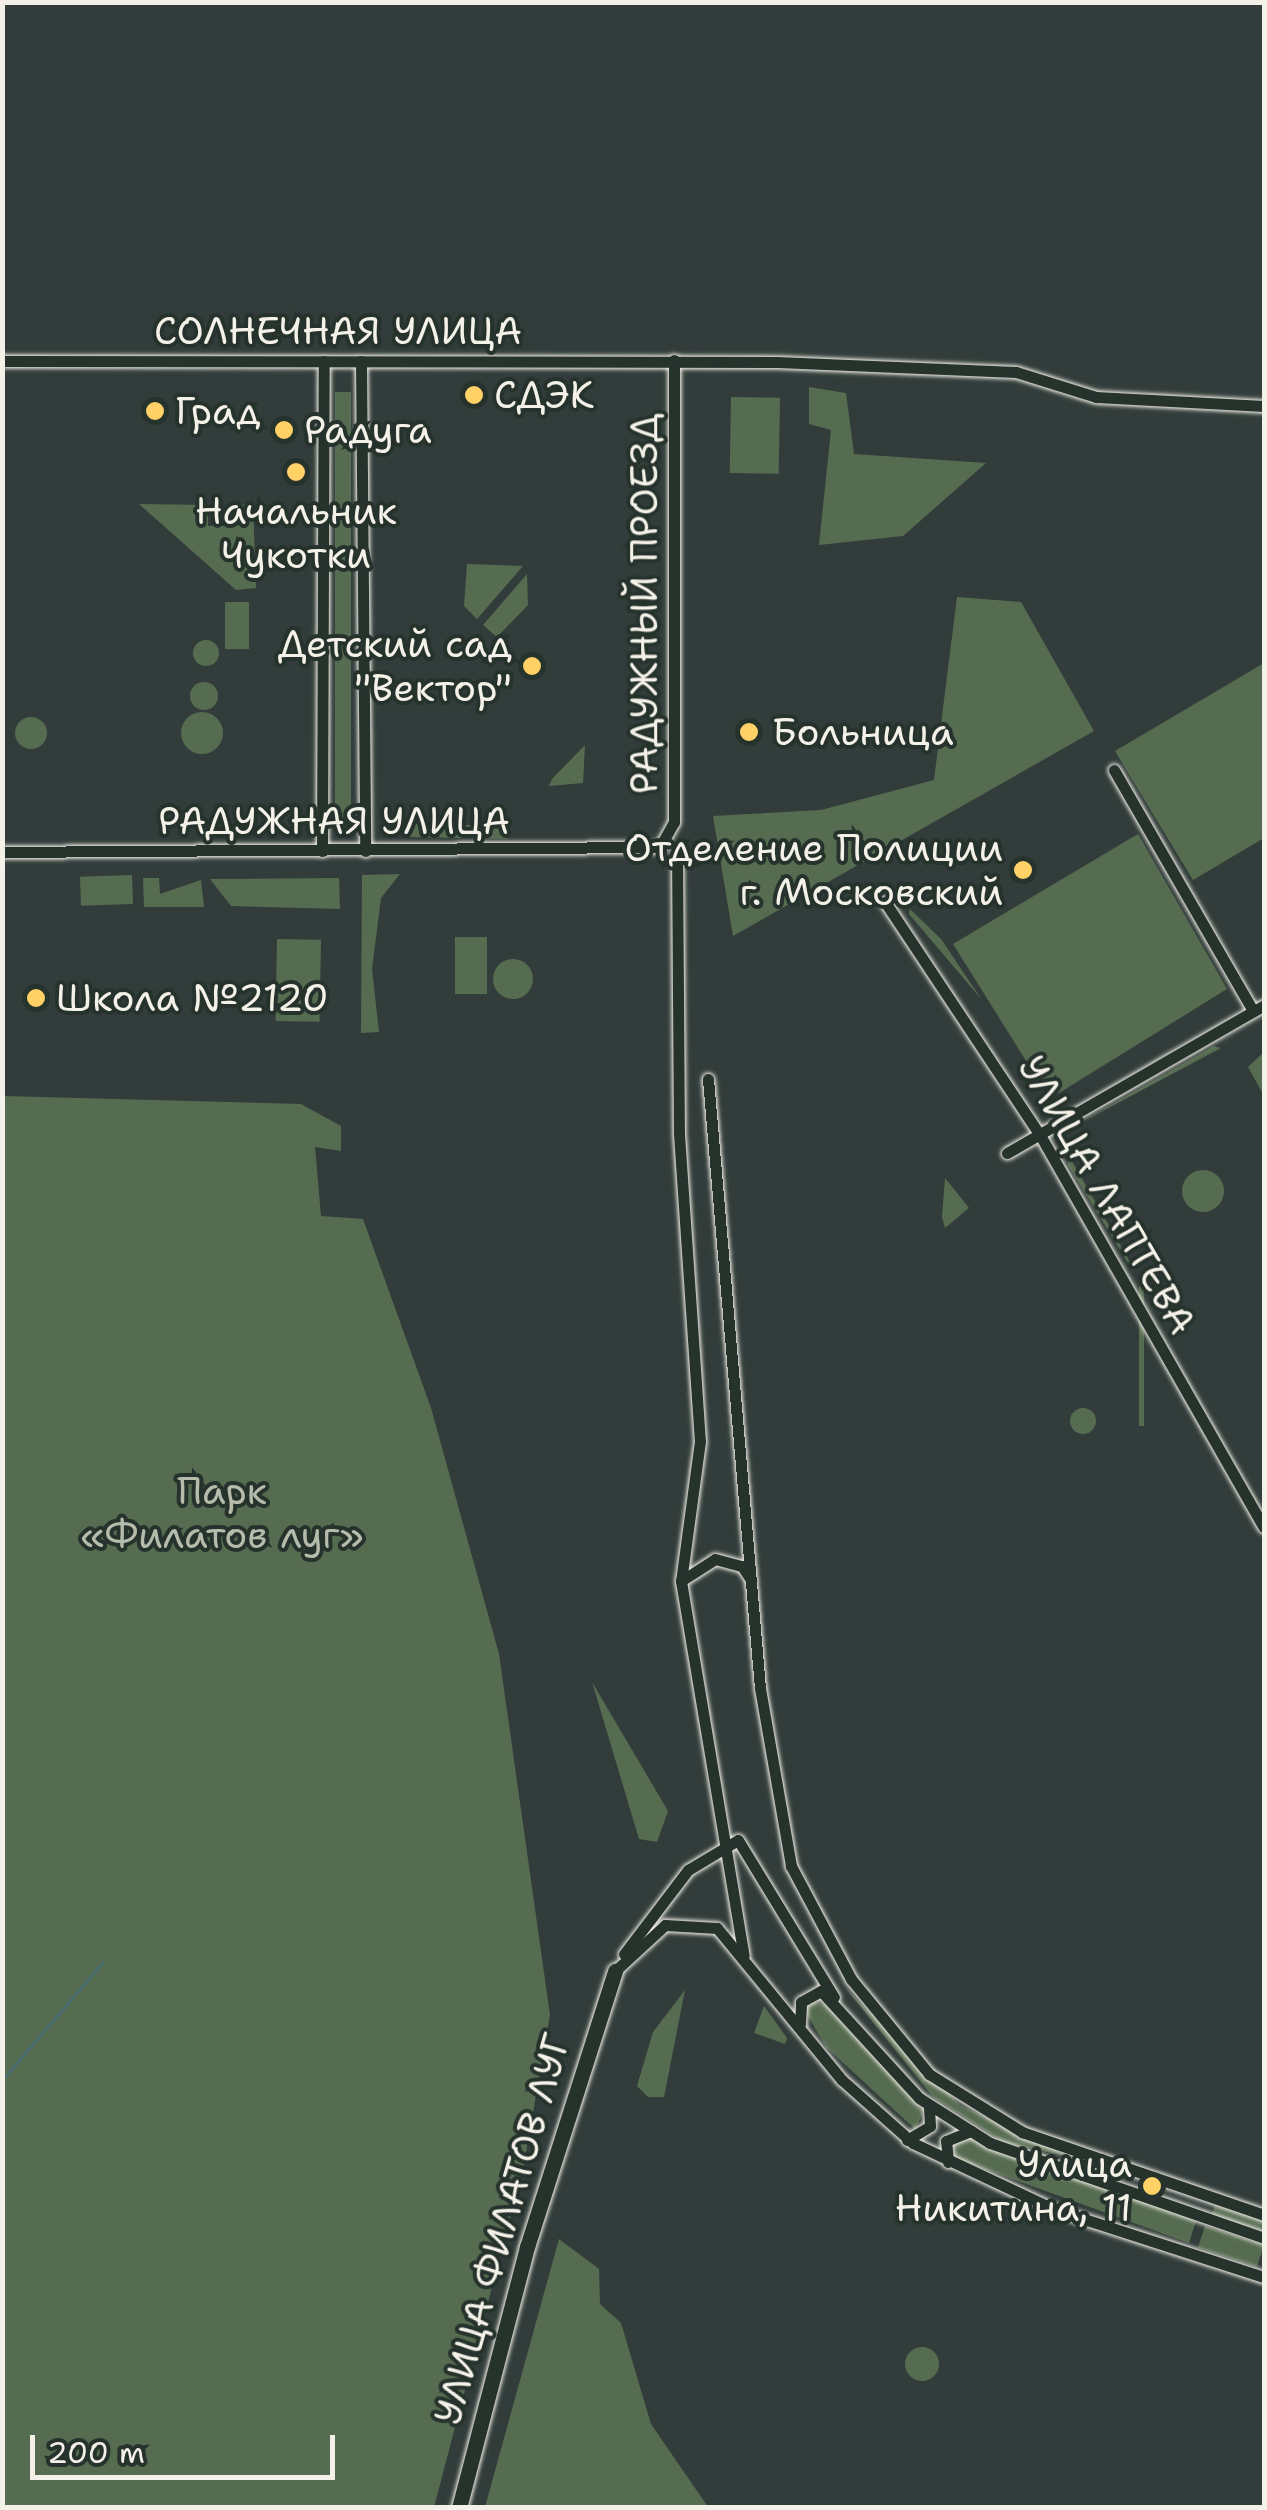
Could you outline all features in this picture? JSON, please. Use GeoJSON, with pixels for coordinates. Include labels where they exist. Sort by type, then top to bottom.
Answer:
{"type":"FeatureCollection","features":[{"type":"Feature","properties":{"kind":"street"},"geometry":{"type":"LineString","coordinates":[[361,360],[365,851]]}},
{"type":"Feature","properties":{"kind":"street","name":"СОЛНЕЧНАЯ УЛИЦА"},"geometry":{"type":"LineString","coordinates":[[2,361],[674,360],[1016,372],[1096,396],[1264,406]]}},
{"type":"Feature","properties":{"kind":"street","name":"РАДУЖНЫЙ ПРОЕЗД"},"geometry":{"type":"LineString","coordinates":[[664,844],[674,807],[674,360]]}},
{"type":"Feature","properties":{"kind":"street"},"geometry":{"type":"LineString","coordinates":[[322,852],[324,361]]}},
{"type":"Feature","properties":{"kind":"street"},"geometry":{"type":"LineString","coordinates":[[1007,1153],[1259,1008],[1114,770]]}},
{"type":"Feature","properties":{"kind":"street","name":"РАДУЖНАЯ УЛИЦА"},"geometry":{"type":"LineString","coordinates":[[2,852],[322,852],[664,844]]}},
{"type":"Feature","properties":{"kind":"street"},"geometry":{"type":"LineString","coordinates":[[676,851],[679,1134],[700,1441],[681,1581],[744,1956]]}},
{"type":"Feature","properties":{"kind":"street","name":"УЛИЦА ЛАПТЕВА"},"geometry":{"type":"LineString","coordinates":[[885,902],[1040,1135],[1264,1526]]}},
{"type":"Feature","properties":{"kind":"street"},"geometry":{"type":"LineString","coordinates":[[708,1079],[777,1818],[791,1866],[851,1979],[929,2074],[975,2108],[1112,2162],[1264,2215]]}},
{"type":"Feature","properties":{"kind":"street"},"geometry":{"type":"LineString","coordinates":[[681,1581],[730,1560],[754,1584]]}},
{"type":"Feature","properties":{"kind":"street","name":"УЛИЦА ФИЛАТОВ ЛУГ"},"geometry":{"type":"LineString","coordinates":[[459,2508],[526,2247],[615,1972],[663,1896],[716,1846],[738,1840],[836,2000]]}},
{"type":"Feature","properties":{"kind":"street","name":"УЛИЦА ФИЛАТОВ ЛУГ"},"geometry":{"type":"LineString","coordinates":[[615,1972],[665,1924],[691,1919],[717,1928],[801,2028],[907,2140],[948,2163],[1053,2210],[1264,2278]]}},
{"type":"Feature","properties":{"kind":"street"},"geometry":{"type":"LineString","coordinates":[[801,2028],[808,1993],[836,2000],[929,2104],[970,2131],[1062,2171],[1264,2238]]}},
{"type":"Feature","properties":{"kind":"street"},"geometry":{"type":"LineString","coordinates":[[907,2140],[930,2126],[929,2104]]}},
{"type":"Feature","properties":{"kind":"street"},"geometry":{"type":"LineString","coordinates":[[948,2163],[946,2140],[970,2131]]}},
{"type":"Feature","properties":{"kind":"street"},"geometry":{"type":"LineString","coordinates":[[1062,2171],[1112,2162]]}},
{"type":"Feature","properties":{"kind":"green space"},"geometry":{"type":"Polygon","coordinates":[[[809,387],[846,393],[854,454],[986,463],[903,536],[819,545],[831,430],[809,424],[809,387]]]}},
{"type":"Feature","properties":{"kind":"green space"},"geometry":{"type":"Polygon","coordinates":[[[335,392],[351,392],[351,818],[335,818],[335,392]]]}},
{"type":"Feature","properties":{"kind":"green space"},"geometry":{"type":"Polygon","coordinates":[[[731,397],[780,398],[779,474],[730,473],[731,397]]]}},
{"type":"Feature","properties":{"kind":"green space"},"geometry":{"type":"Polygon","coordinates":[[[139,504],[208,505],[208,526],[235,526],[236,505],[253,504],[256,588],[236,590],[139,504]]]}},
{"type":"Feature","properties":{"kind":"green space"},"geometry":{"type":"Polygon","coordinates":[[[467,564],[523,566],[477,619],[464,606],[467,564]]]}},
{"type":"Feature","properties":{"kind":"green space"},"geometry":{"type":"Polygon","coordinates":[[[527,574],[528,605],[497,637],[483,625],[527,574]]]}},
{"type":"Feature","properties":{"kind":"green space"},"geometry":{"type":"Polygon","coordinates":[[[957,597],[1021,602],[1094,731],[733,936],[713,816],[821,810],[934,780],[957,597]]]}},
{"type":"Feature","properties":{"kind":"green space"},"geometry":{"type":"Polygon","coordinates":[[[225,602],[249,602],[249,649],[225,649],[225,602]]]}},
{"type":"Feature","properties":{"kind":"green space"},"geometry":{"type":"Polygon","coordinates":[[[206,640],[215,644],[219,653],[215,662],[206,666],[197,662],[193,653],[197,644],[206,640]]]}},
{"type":"Feature","properties":{"kind":"green space"},"geometry":{"type":"Polygon","coordinates":[[[1264,663],[1264,838],[1193,880],[1115,751],[1264,663]]]}},
{"type":"Feature","properties":{"kind":"green space"},"geometry":{"type":"Polygon","coordinates":[[[204,682],[214,686],[218,696],[214,706],[204,710],[194,706],[190,696],[194,686],[204,682]]]}},
{"type":"Feature","properties":{"kind":"green space"},"geometry":{"type":"Polygon","coordinates":[[[202,712],[217,718],[223,733],[217,748],[202,754],[187,748],[181,733],[187,718],[202,712]]]}},
{"type":"Feature","properties":{"kind":"green space"},"geometry":{"type":"Polygon","coordinates":[[[31,717],[42,722],[47,733],[42,744],[31,749],[20,744],[15,733],[20,722],[31,717]]]}},
{"type":"Feature","properties":{"kind":"green space"},"geometry":{"type":"Polygon","coordinates":[[[585,745],[583,783],[549,786],[552,779],[585,745]]]}},
{"type":"Feature","properties":{"kind":"green space"},"geometry":{"type":"Polygon","coordinates":[[[409,824],[507,826],[507,839],[409,837],[409,824]]]}},
{"type":"Feature","properties":{"kind":"green space"},"geometry":{"type":"Polygon","coordinates":[[[1138,834],[1227,989],[1059,1093],[1043,1088],[953,944],[1138,834]]]}},
{"type":"Feature","properties":{"kind":"green space"},"geometry":{"type":"Polygon","coordinates":[[[400,874],[381,898],[372,969],[379,1032],[361,1033],[362,875],[400,874]]]}},
{"type":"Feature","properties":{"kind":"green space"},"geometry":{"type":"Polygon","coordinates":[[[132,875],[133,904],[81,906],[80,877],[132,875]]]}},
{"type":"Feature","properties":{"kind":"green space"},"geometry":{"type":"Polygon","coordinates":[[[143,878],[159,878],[160,894],[201,880],[204,907],[144,907],[143,878]]]}},
{"type":"Feature","properties":{"kind":"green space"},"geometry":{"type":"Polygon","coordinates":[[[339,878],[340,909],[231,906],[210,879],[339,878]]]}},
{"type":"Feature","properties":{"kind":"green space"},"geometry":{"type":"Polygon","coordinates":[[[910,909],[941,939],[982,1000],[909,914],[910,909]]]}},
{"type":"Feature","properties":{"kind":"green space"},"geometry":{"type":"Polygon","coordinates":[[[455,937],[487,937],[487,994],[455,994],[455,937]]]}},
{"type":"Feature","properties":{"kind":"green space"},"geometry":{"type":"Polygon","coordinates":[[[277,939],[321,940],[320,1022],[276,1021],[277,939]]]}},
{"type":"Feature","properties":{"kind":"green space"},"geometry":{"type":"Polygon","coordinates":[[[513,959],[527,965],[533,979],[527,993],[513,999],[499,993],[493,979],[499,965],[513,959]]]}},
{"type":"Feature","properties":{"kind":"green space"},"geometry":{"type":"Polygon","coordinates":[[[1214,1046],[1221,1048],[1078,1124],[1214,1046]]]}},
{"type":"Feature","properties":{"kind":"green space"},"geometry":{"type":"Polygon","coordinates":[[[1264,1052],[1264,1096],[1248,1067],[1264,1052]]]}},
{"type":"Feature","properties":{"kind":"green space","name":"Парк «Филатов луг»"},"geometry":{"type":"Polygon","coordinates":[[[3,1096],[301,1104],[341,1126],[341,1151],[315,1147],[321,1216],[363,1219],[431,1408],[499,1654],[550,2015],[523,2170],[434,2507],[3,2507],[3,1096]]]}},
{"type":"Feature","properties":{"kind":"green space"},"geometry":{"type":"Polygon","coordinates":[[[1069,1156],[1134,1269],[1133,1271],[1068,1165],[1069,1156]]]}},
{"type":"Feature","properties":{"kind":"green space"},"geometry":{"type":"Polygon","coordinates":[[[1203,1170],[1218,1176],[1224,1191],[1218,1206],[1203,1212],[1188,1206],[1182,1191],[1188,1176],[1203,1170]]]}},
{"type":"Feature","properties":{"kind":"green space"},"geometry":{"type":"Polygon","coordinates":[[[945,1178],[969,1208],[945,1228],[942,1217],[945,1178]]]}},
{"type":"Feature","properties":{"kind":"green space"},"geometry":{"type":"Polygon","coordinates":[[[1139,1286],[1144,1286],[1144,1426],[1139,1426],[1139,1286]]]}},
{"type":"Feature","properties":{"kind":"green space"},"geometry":{"type":"Polygon","coordinates":[[[1083,1408],[1092,1412],[1096,1421],[1092,1430],[1083,1434],[1074,1430],[1070,1421],[1074,1412],[1083,1408]]]}},
{"type":"Feature","properties":{"kind":"green space"},"geometry":{"type":"Polygon","coordinates":[[[592,1682],[668,1811],[657,1842],[639,1839],[592,1682]]]}},
{"type":"Feature","properties":{"kind":"green space"},"geometry":{"type":"Polygon","coordinates":[[[844,1986],[960,2105],[1069,2157],[1003,2142],[933,2097],[844,1986]]]}},
{"type":"Feature","properties":{"kind":"green space"},"geometry":{"type":"Polygon","coordinates":[[[685,1990],[664,2097],[648,2097],[637,2086],[653,2032],[685,1990]]]}},
{"type":"Feature","properties":{"kind":"green space"},"geometry":{"type":"Polygon","coordinates":[[[812,2001],[826,2005],[923,2110],[916,2130],[826,2047],[805,2011],[812,2001]]]}},
{"type":"Feature","properties":{"kind":"green space"},"geometry":{"type":"Polygon","coordinates":[[[764,2006],[787,2038],[785,2044],[754,2033],[764,2006]]]}},
{"type":"Feature","properties":{"kind":"green space"},"geometry":{"type":"Polygon","coordinates":[[[966,2136],[1196,2221],[1189,2243],[955,2158],[953,2144],[966,2136]]]}},
{"type":"Feature","properties":{"kind":"green space"},"geometry":{"type":"Polygon","coordinates":[[[1215,2205],[1264,2221],[1261,2231],[1212,2215],[1215,2205]]]}},
{"type":"Feature","properties":{"kind":"green space"},"geometry":{"type":"Polygon","coordinates":[[[1205,2226],[1264,2245],[1257,2267],[1198,2248],[1205,2226]]]}},
{"type":"Feature","properties":{"kind":"green space"},"geometry":{"type":"Polygon","coordinates":[[[559,2239],[599,2269],[600,2304],[621,2323],[651,2424],[708,2507],[485,2507],[559,2239]]]}},
{"type":"Feature","properties":{"kind":"green space"},"geometry":{"type":"Polygon","coordinates":[[[922,2347],[934,2352],[939,2364],[934,2376],[922,2381],[910,2376],[905,2364],[910,2352],[922,2347]]]}},
{"type":"Feature","properties":{"kind":"waterway"},"geometry":{"type":"LineString","coordinates":[[2,2080],[103,1962]]}},
{"type":"Feature","properties":{"kind":"place","name":"СДЭК"},"geometry":{"type":"Point","coordinates":[474,395]}},
{"type":"Feature","properties":{"kind":"place","name":"Град"},"geometry":{"type":"Point","coordinates":[155,411]}},
{"type":"Feature","properties":{"kind":"place","name":"Радуга"},"geometry":{"type":"Point","coordinates":[284,430]}},
{"type":"Feature","properties":{"kind":"place","name":"Начальник Чукотки"},"geometry":{"type":"Point","coordinates":[296,472]}},
{"type":"Feature","properties":{"kind":"place","name":"Детский сад \"Вектор\""},"geometry":{"type":"Point","coordinates":[532,666]}},
{"type":"Feature","properties":{"kind":"place","name":"Больница"},"geometry":{"type":"Point","coordinates":[749,732]}},
{"type":"Feature","properties":{"kind":"place","name":"Отделение Полиции г. Московский"},"geometry":{"type":"Point","coordinates":[1023,870]}},
{"type":"Feature","properties":{"kind":"place","name":"Школа №2120"},"geometry":{"type":"Point","coordinates":[36,998]}},
{"type":"Feature","properties":{"kind":"place","name":"Улица Никитина, 11"},"geometry":{"type":"Point","coordinates":[1152,2186]}}]}
